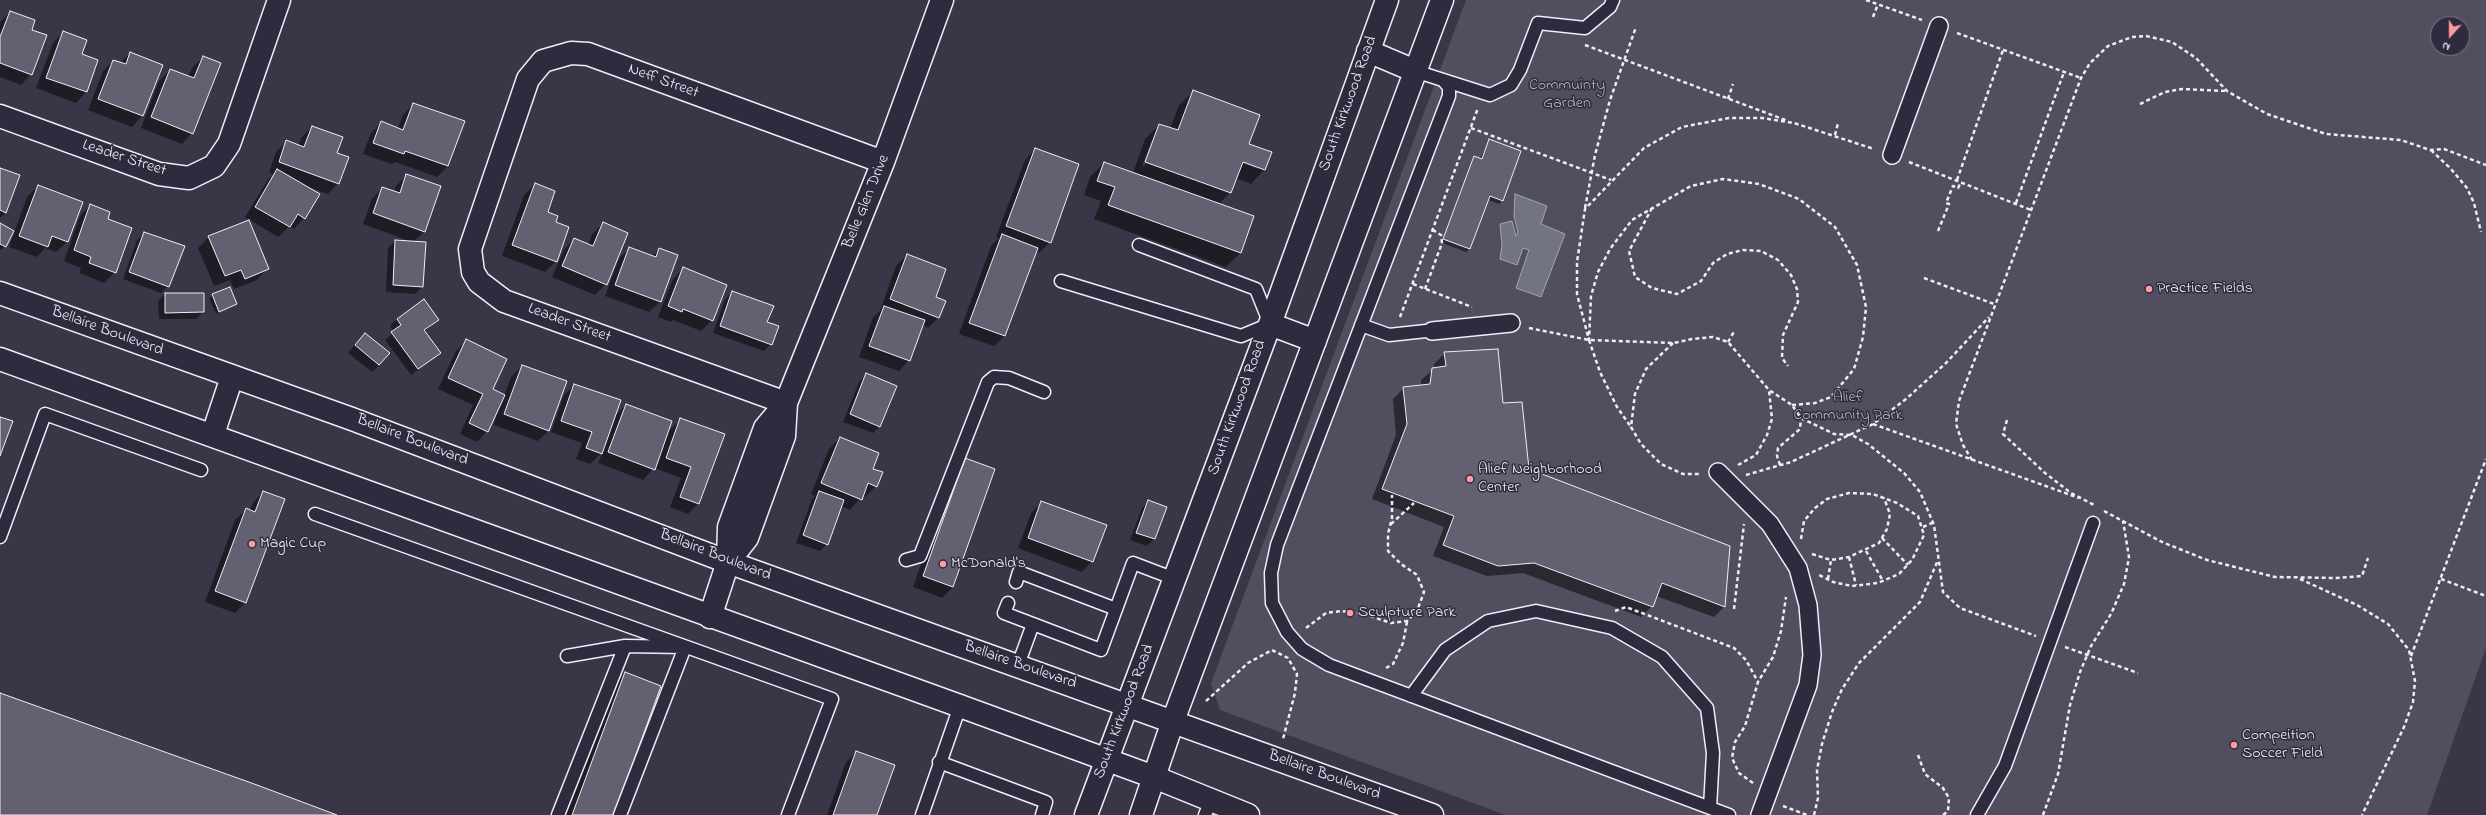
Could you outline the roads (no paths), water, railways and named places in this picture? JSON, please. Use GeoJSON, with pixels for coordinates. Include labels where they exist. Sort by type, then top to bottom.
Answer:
{"type":"FeatureCollection","features":[{"type":"Feature","properties":{"kind":"main road","name":"Leader Street"},"geometry":{"type":"LineString","coordinates":[[0,116],[159,174],[189,178],[214,166],[229,144],[279,0]]}},
{"type":"Feature","properties":{"kind":"main road","name":"Belle Glen Drive"},"geometry":{"type":"LineString","coordinates":[[710,617],[728,562],[746,538],[784,436],[786,403],[883,162],[942,0]]}},
{"type":"Feature","properties":{"kind":"main road","name":"South Kirkwood Road"},"geometry":{"type":"LineString","coordinates":[[1086,815],[1270,324],[1387,0]]}},
{"type":"Feature","properties":{"kind":"main road"},"geometry":{"type":"LineString","coordinates":[[1141,815],[1173,721],[1442,0]]}},
{"type":"Feature","properties":{"kind":"main road"},"geometry":{"type":"LineString","coordinates":[[1368,51],[1415,71]]}},
{"type":"Feature","properties":{"kind":"main road","name":"Neff Street"},"geometry":{"type":"LineString","coordinates":[[500,159],[528,79],[534,70],[543,61],[571,53],[588,54],[883,162]]}},
{"type":"Feature","properties":{"kind":"main road","name":"Leader Street"},"geometry":{"type":"LineString","coordinates":[[500,159],[470,249],[473,272],[487,290],[504,301],[786,403]]}},
{"type":"Feature","properties":{"kind":"main road","name":"Bellaire Boulevard"},"geometry":{"type":"LineString","coordinates":[[0,293],[352,419],[728,562],[1432,815]]}},
{"type":"Feature","properties":{"kind":"main road"},"geometry":{"type":"LineString","coordinates":[[1270,324],[1315,341]]}},
{"type":"Feature","properties":{"kind":"main road"},"geometry":{"type":"LineString","coordinates":[[0,359],[213,434],[710,617],[1154,777],[1208,807],[1248,815]]}},
{"type":"Feature","properties":{"kind":"main road"},"geometry":{"type":"LineString","coordinates":[[213,434],[232,377]]}},
{"type":"Feature","properties":{"kind":"street"},"geometry":{"type":"LineString","coordinates":[[1892,155],[1939,26]]}},
{"type":"Feature","properties":{"kind":"street"},"geometry":{"type":"LineString","coordinates":[[1429,331],[1511,323]]}},
{"type":"Feature","properties":{"kind":"street"},"geometry":{"type":"LineString","coordinates":[[1722,476],[1770,524],[1799,562],[1808,605],[1812,656],[1808,685],[1766,802]]}},
{"type":"Feature","properties":{"kind":"lane"},"geometry":{"type":"LineString","coordinates":[[1415,71],[1490,95],[1511,85],[1520,70],[1538,23],[1585,28],[1610,7],[1613,0]]}},
{"type":"Feature","properties":{"kind":"lane"},"geometry":{"type":"LineString","coordinates":[[1442,80],[1449,87],[1449,96],[1277,545],[1271,573],[1272,603],[1287,632],[1302,649],[1329,665],[1729,815]]}},
{"type":"Feature","properties":{"kind":"lane"},"geometry":{"type":"LineString","coordinates":[[1061,281],[1241,336],[1270,324],[1256,289],[1139,244]]}},
{"type":"Feature","properties":{"kind":"lane"},"geometry":{"type":"LineString","coordinates":[[1361,325],[1389,335],[1429,331]]}},
{"type":"Feature","properties":{"kind":"lane"},"geometry":{"type":"LineString","coordinates":[[906,560],[920,556],[988,382],[994,377],[1009,378],[1044,392]]}},
{"type":"Feature","properties":{"kind":"lane"},"geometry":{"type":"LineString","coordinates":[[0,537],[45,414],[201,470]]}},
{"type":"Feature","properties":{"kind":"lane"},"geometry":{"type":"LineString","coordinates":[[314,514],[832,699],[788,815]]}},
{"type":"Feature","properties":{"kind":"lane"},"geometry":{"type":"LineString","coordinates":[[1977,815],[2006,766],[2093,524]]}},
{"type":"Feature","properties":{"kind":"lane"},"geometry":{"type":"LineString","coordinates":[[1008,603],[1004,613],[1048,624],[1073,633],[1088,639],[1101,650],[1133,563],[1175,579]]}},
{"type":"Feature","properties":{"kind":"lane"},"geometry":{"type":"LineString","coordinates":[[1016,582],[1019,572],[1035,583],[1084,602],[1099,607],[1116,609]]}},
{"type":"Feature","properties":{"kind":"lane"},"geometry":{"type":"LineString","coordinates":[[1411,696],[1446,650],[1488,621],[1536,611],[1612,628],[1662,657],[1707,708],[1713,753],[1710,808]]}},
{"type":"Feature","properties":{"kind":"lane"},"geometry":{"type":"LineString","coordinates":[[1018,666],[1027,618]]}},
{"type":"Feature","properties":{"kind":"lane"},"geometry":{"type":"LineString","coordinates":[[567,656],[625,646],[685,647]]}},
{"type":"Feature","properties":{"kind":"lane"},"geometry":{"type":"LineString","coordinates":[[558,815],[625,646]]}},
{"type":"Feature","properties":{"kind":"lane"},"geometry":{"type":"LineString","coordinates":[[620,815],[685,647]]}},
{"type":"Feature","properties":{"kind":"lane"},"geometry":{"type":"LineString","coordinates":[[922,815],[939,762],[960,706]]}},
{"type":"Feature","properties":{"kind":"lane"},"geometry":{"type":"LineString","coordinates":[[939,762],[1046,802],[1042,815]]}},
{"type":"Feature","properties":{"kind":"water"},"geometry":{"type":"Polygon","coordinates":[[[1515,194],[1547,206],[1541,224],[1565,234],[1541,297],[1516,288],[1529,250],[1523,248],[1517,265],[1500,259],[1502,245],[1500,224],[1512,221],[1516,236],[1518,233],[1514,216],[1515,194]]]}},
{"type":"Feature","properties":{"kind":"place","name":"Practice Fields"},"geometry":{"type":"Point","coordinates":[2149,289]}},
{"type":"Feature","properties":{"kind":"place","name":"Alief Neighborhood Center"},"geometry":{"type":"Point","coordinates":[1470,479]}},
{"type":"Feature","properties":{"kind":"place","name":"Magic Cup"},"geometry":{"type":"Point","coordinates":[252,544]}},
{"type":"Feature","properties":{"kind":"place","name":"McDonald's"},"geometry":{"type":"Point","coordinates":[943,564]}},
{"type":"Feature","properties":{"kind":"place","name":"Sculpture Park"},"geometry":{"type":"Point","coordinates":[1350,613]}},
{"type":"Feature","properties":{"kind":"place","name":"Compeition Soccer Field"},"geometry":{"type":"Point","coordinates":[2234,745]}},
{"type":"Feature","properties":{"kind":"park label","name":"Commuinty Garden"},"geometry":{"type":"Point","coordinates":[1567,95]}},
{"type":"Feature","properties":{"kind":"park label","name":"Alief Community Park"},"geometry":{"type":"Point","coordinates":[1848,407]}}]}
